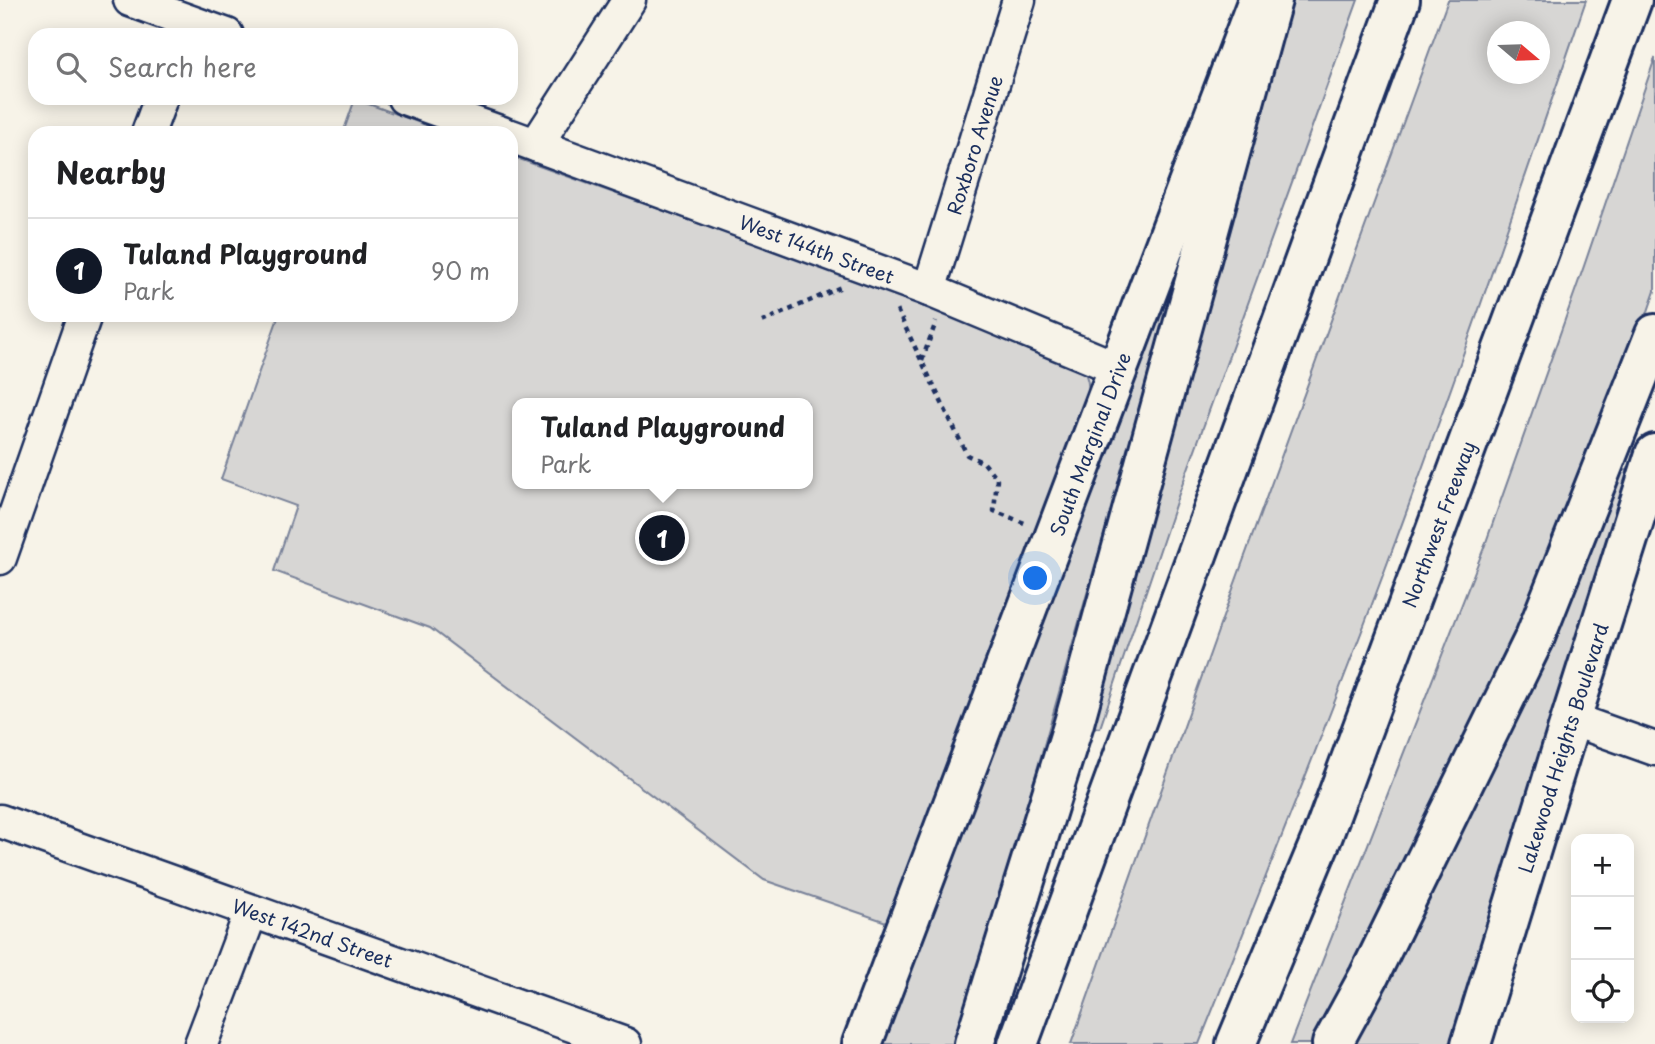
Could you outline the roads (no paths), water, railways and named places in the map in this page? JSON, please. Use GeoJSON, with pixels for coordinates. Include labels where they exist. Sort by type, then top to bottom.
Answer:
{"type":"FeatureCollection","features":[{"type":"Feature","properties":{"kind":"main road","name":"South Marginal Drive"},"geometry":{"type":"LineString","coordinates":[[862,1044],[1258,0]]}},
{"type":"Feature","properties":{"kind":"main road"},"geometry":{"type":"LineString","coordinates":[[974,1044],[1074,723],[1272,0]]}},
{"type":"Feature","properties":{"kind":"main road"},"geometry":{"type":"LineString","coordinates":[[1018,1044],[1399,0]]}},
{"type":"Feature","properties":{"kind":"main road","name":"Northwest Freeway"},"geometry":{"type":"LineString","coordinates":[[1236,1044],[1323,835],[1632,0]]}},
{"type":"Feature","properties":{"kind":"main road"},"geometry":{"type":"LineString","coordinates":[[1332,1044],[1535,636],[1655,334]]}},
{"type":"Feature","properties":{"kind":"main road","name":"Lakewood Heights Boulevard"},"geometry":{"type":"LineString","coordinates":[[1476,1042],[1570,719],[1655,454]]}},
{"type":"Feature","properties":{"kind":"street"},"geometry":{"type":"LineString","coordinates":[[130,0],[207,28]]}},
{"type":"Feature","properties":{"kind":"street"},"geometry":{"type":"LineString","coordinates":[[524,141],[629,0]]}},
{"type":"Feature","properties":{"kind":"street","name":"Roxboro Avenue"},"geometry":{"type":"LineString","coordinates":[[929,290],[1019,0]]}},
{"type":"Feature","properties":{"kind":"street"},"geometry":{"type":"LineString","coordinates":[[150,126],[158,105]]}},
{"type":"Feature","properties":{"kind":"street"},"geometry":{"type":"LineString","coordinates":[[424,105],[482,126]]}},
{"type":"Feature","properties":{"kind":"street","name":"West 144th Street"},"geometry":{"type":"LineString","coordinates":[[524,141],[929,290],[1119,369]]}},
{"type":"Feature","properties":{"kind":"street"},"geometry":{"type":"LineString","coordinates":[[0,558],[83,322]]}},
{"type":"Feature","properties":{"kind":"street"},"geometry":{"type":"LineString","coordinates":[[1570,719],[1655,749]]}},
{"type":"Feature","properties":{"kind":"street","name":"West 142nd Street"},"geometry":{"type":"LineString","coordinates":[[0,821],[606,1041]]}},
{"type":"Feature","properties":{"kind":"street"},"geometry":{"type":"LineString","coordinates":[[201,1044],[251,912]]}},
{"type":"Feature","properties":{"kind":"place","name":"Tuland Playground"},"geometry":{"type":"Point","coordinates":[662,538]}}]}
